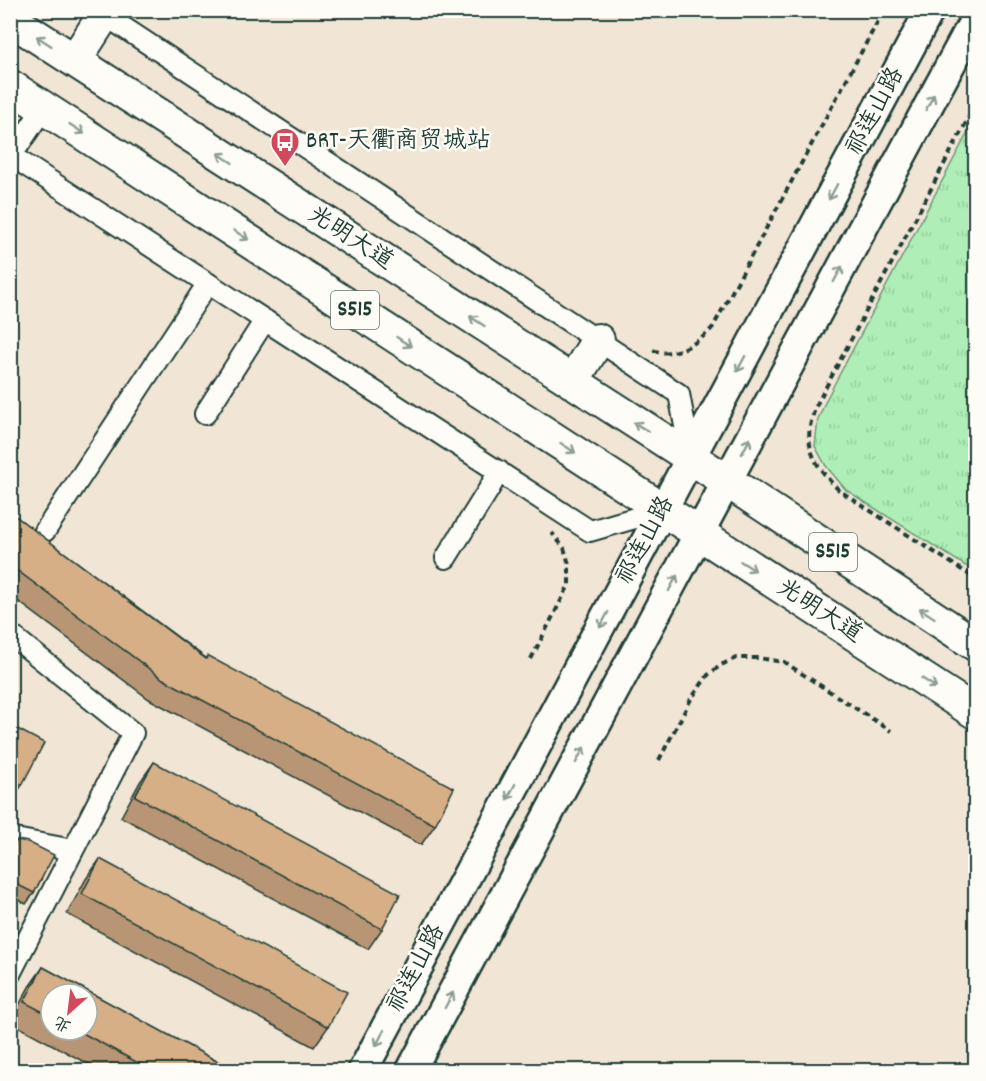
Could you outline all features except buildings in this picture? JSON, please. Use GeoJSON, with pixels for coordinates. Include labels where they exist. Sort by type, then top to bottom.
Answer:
{"type":"FeatureCollection","features":[{"type":"Feature","properties":{"kind":"main road","name":"祁连山路"},"geometry":{"type":"LineString","coordinates":[[363,1071],[930,10]]}},
{"type":"Feature","properties":{"kind":"main road"},"geometry":{"type":"LineString","coordinates":[[75,60],[100,13]]}},
{"type":"Feature","properties":{"kind":"main road","name":"祁连山路"},"geometry":{"type":"LineString","coordinates":[[411,1071],[975,17]]}},
{"type":"Feature","properties":{"kind":"main road","name":"光明大道"},"geometry":{"type":"LineString","coordinates":[[10,19],[727,481],[975,645]]}},
{"type":"Feature","properties":{"kind":"main road","name":"光明大道"},"geometry":{"type":"LineString","coordinates":[[10,86],[975,713]]}},
{"type":"Feature","properties":{"kind":"main road"},"geometry":{"type":"LineString","coordinates":[[572,382],[598,340]]}},
{"type":"Feature","properties":{"kind":"street"},"geometry":{"type":"LineString","coordinates":[[100,13],[679,394],[691,458]]}},
{"type":"Feature","properties":{"kind":"street"},"geometry":{"type":"LineString","coordinates":[[11,156],[44,107]]}},
{"type":"Feature","properties":{"kind":"street","name":"S515"},"geometry":{"type":"LineString","coordinates":[[11,156],[590,531],[663,510]]}},
{"type":"Feature","properties":{"kind":"street"},"geometry":{"type":"LineString","coordinates":[[45,531],[207,283]]}},
{"type":"Feature","properties":{"kind":"street"},"geometry":{"type":"LineString","coordinates":[[205,414],[265,320]]}},
{"type":"Feature","properties":{"kind":"street"},"geometry":{"type":"LineString","coordinates":[[446,558],[499,471]]}},
{"type":"Feature","properties":{"kind":"street"},"geometry":{"type":"LineString","coordinates":[[10,634],[133,733],[10,974]]}},
{"type":"Feature","properties":{"kind":"street"},"geometry":{"type":"LineString","coordinates":[[10,838],[73,850]]}},
{"type":"Feature","properties":{"kind":"path"},"geometry":{"type":"LineString","coordinates":[[644,347],[659,353],[679,349],[703,338],[713,327],[884,10]]}},
{"type":"Feature","properties":{"kind":"path"},"geometry":{"type":"LineString","coordinates":[[975,104],[818,402],[811,418],[809,433],[810,451],[822,474],[840,491],[975,579]]}},
{"type":"Feature","properties":{"kind":"path"},"geometry":{"type":"LineString","coordinates":[[531,659],[569,585],[569,564],[564,548],[550,530]]}},
{"type":"Feature","properties":{"kind":"path"},"geometry":{"type":"LineString","coordinates":[[659,760],[691,699],[708,675],[721,665],[736,658],[758,658],[784,662],[891,732]]}},
{"type":"Feature","properties":{"kind":"green space"},"geometry":{"type":"Polygon","coordinates":[[[975,119],[975,572],[846,490],[826,466],[815,446],[818,419],[827,398],[975,119]]]}},
{"type":"Feature","properties":{"kind":"place","name":"BRT-天衢商贸城站"},"geometry":{"type":"Point","coordinates":[285,168]}}]}
